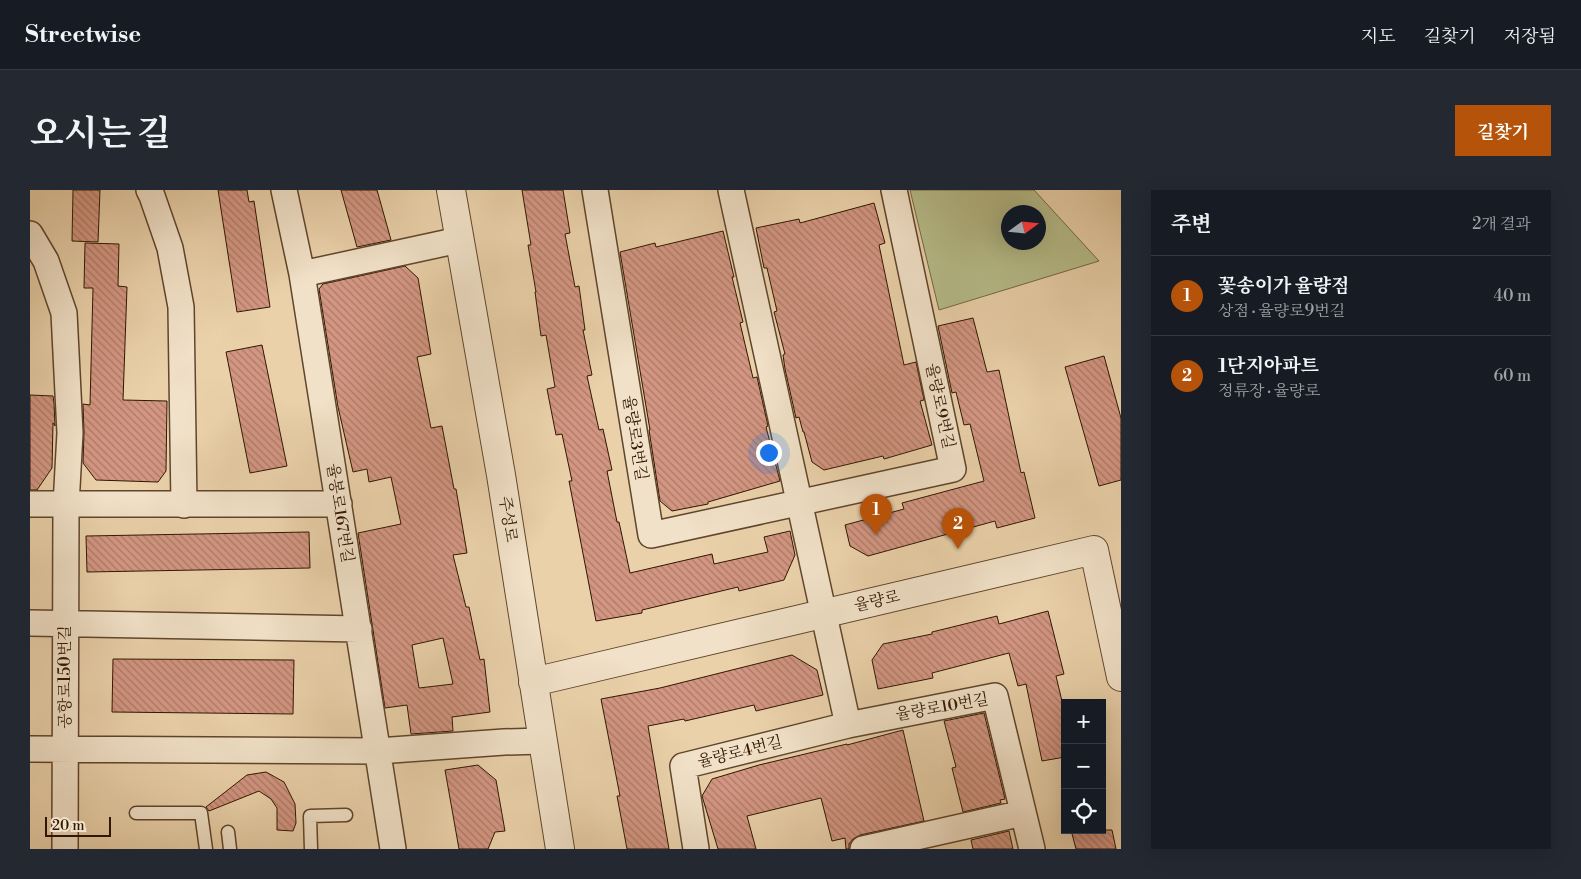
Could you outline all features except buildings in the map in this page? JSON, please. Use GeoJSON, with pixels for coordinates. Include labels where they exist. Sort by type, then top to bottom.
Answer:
{"type":"FeatureCollection","features":[{"type":"Feature","properties":{"kind":"street"},"geometry":{"type":"LineString","coordinates":[[149,190],[170,248],[182,307],[184,505]]}},
{"type":"Feature","properties":{"kind":"street","name":"율봉로167번길"},"geometry":{"type":"LineString","coordinates":[[284,190],[302,274],[393,849]]}},
{"type":"Feature","properties":{"kind":"street","name":"주성로"},"geometry":{"type":"LineString","coordinates":[[451,190],[501,475],[560,849]]}},
{"type":"Feature","properties":{"kind":"street","name":"율량로3번길"},"geometry":{"type":"LineString","coordinates":[[595,190],[651,535],[800,501]]}},
{"type":"Feature","properties":{"kind":"street"},"geometry":{"type":"LineString","coordinates":[[731,190],[848,725]]}},
{"type":"Feature","properties":{"kind":"street","name":"율량로9번길"},"geometry":{"type":"LineString","coordinates":[[800,501],[953,469],[894,190]]}},
{"type":"Feature","properties":{"kind":"street","name":"공항로150번길"},"geometry":{"type":"LineString","coordinates":[[30,234],[46,261],[64,313],[70,433],[66,505],[65,849]]}},
{"type":"Feature","properties":{"kind":"street"},"geometry":{"type":"LineString","coordinates":[[302,274],[459,240]]}},
{"type":"Feature","properties":{"kind":"street"},"geometry":{"type":"LineString","coordinates":[[30,504],[339,504]]}},
{"type":"Feature","properties":{"kind":"street","name":"율량로"},"geometry":{"type":"LineString","coordinates":[[533,682],[1094,550],[1121,677]]}},
{"type":"Feature","properties":{"kind":"street"},"geometry":{"type":"LineString","coordinates":[[30,623],[359,628]]}},
{"type":"Feature","properties":{"kind":"street","name":"율량로10번길"},"geometry":{"type":"LineString","coordinates":[[848,725],[995,696],[1032,849]]}},
{"type":"Feature","properties":{"kind":"street","name":"율량로4번길"},"geometry":{"type":"LineString","coordinates":[[696,849],[683,766],[848,725]]}},
{"type":"Feature","properties":{"kind":"street"},"geometry":{"type":"LineString","coordinates":[[30,749],[378,751],[542,741]]}},
{"type":"Feature","properties":{"kind":"street"},"geometry":{"type":"LineString","coordinates":[[864,849],[1023,813]]}},
{"type":"Feature","properties":{"kind":"lane"},"geometry":{"type":"LineString","coordinates":[[136,813],[201,813],[206,849]]}},
{"type":"Feature","properties":{"kind":"lane"},"geometry":{"type":"LineString","coordinates":[[311,849],[310,816],[346,815]]}},
{"type":"Feature","properties":{"kind":"lane"},"geometry":{"type":"LineString","coordinates":[[228,832],[230,849]]}},
{"type":"Feature","properties":{"kind":"green space"},"geometry":{"type":"Polygon","coordinates":[[[910,190],[1034,190],[1099,261],[939,310],[910,190]]]}},
{"type":"Feature","properties":{"kind":"place","name":"꽃송이가 율량점"},"geometry":{"type":"Point","coordinates":[876,535]}},
{"type":"Feature","properties":{"kind":"place","name":"1단지아파트"},"geometry":{"type":"Point","coordinates":[958,549]}}]}
